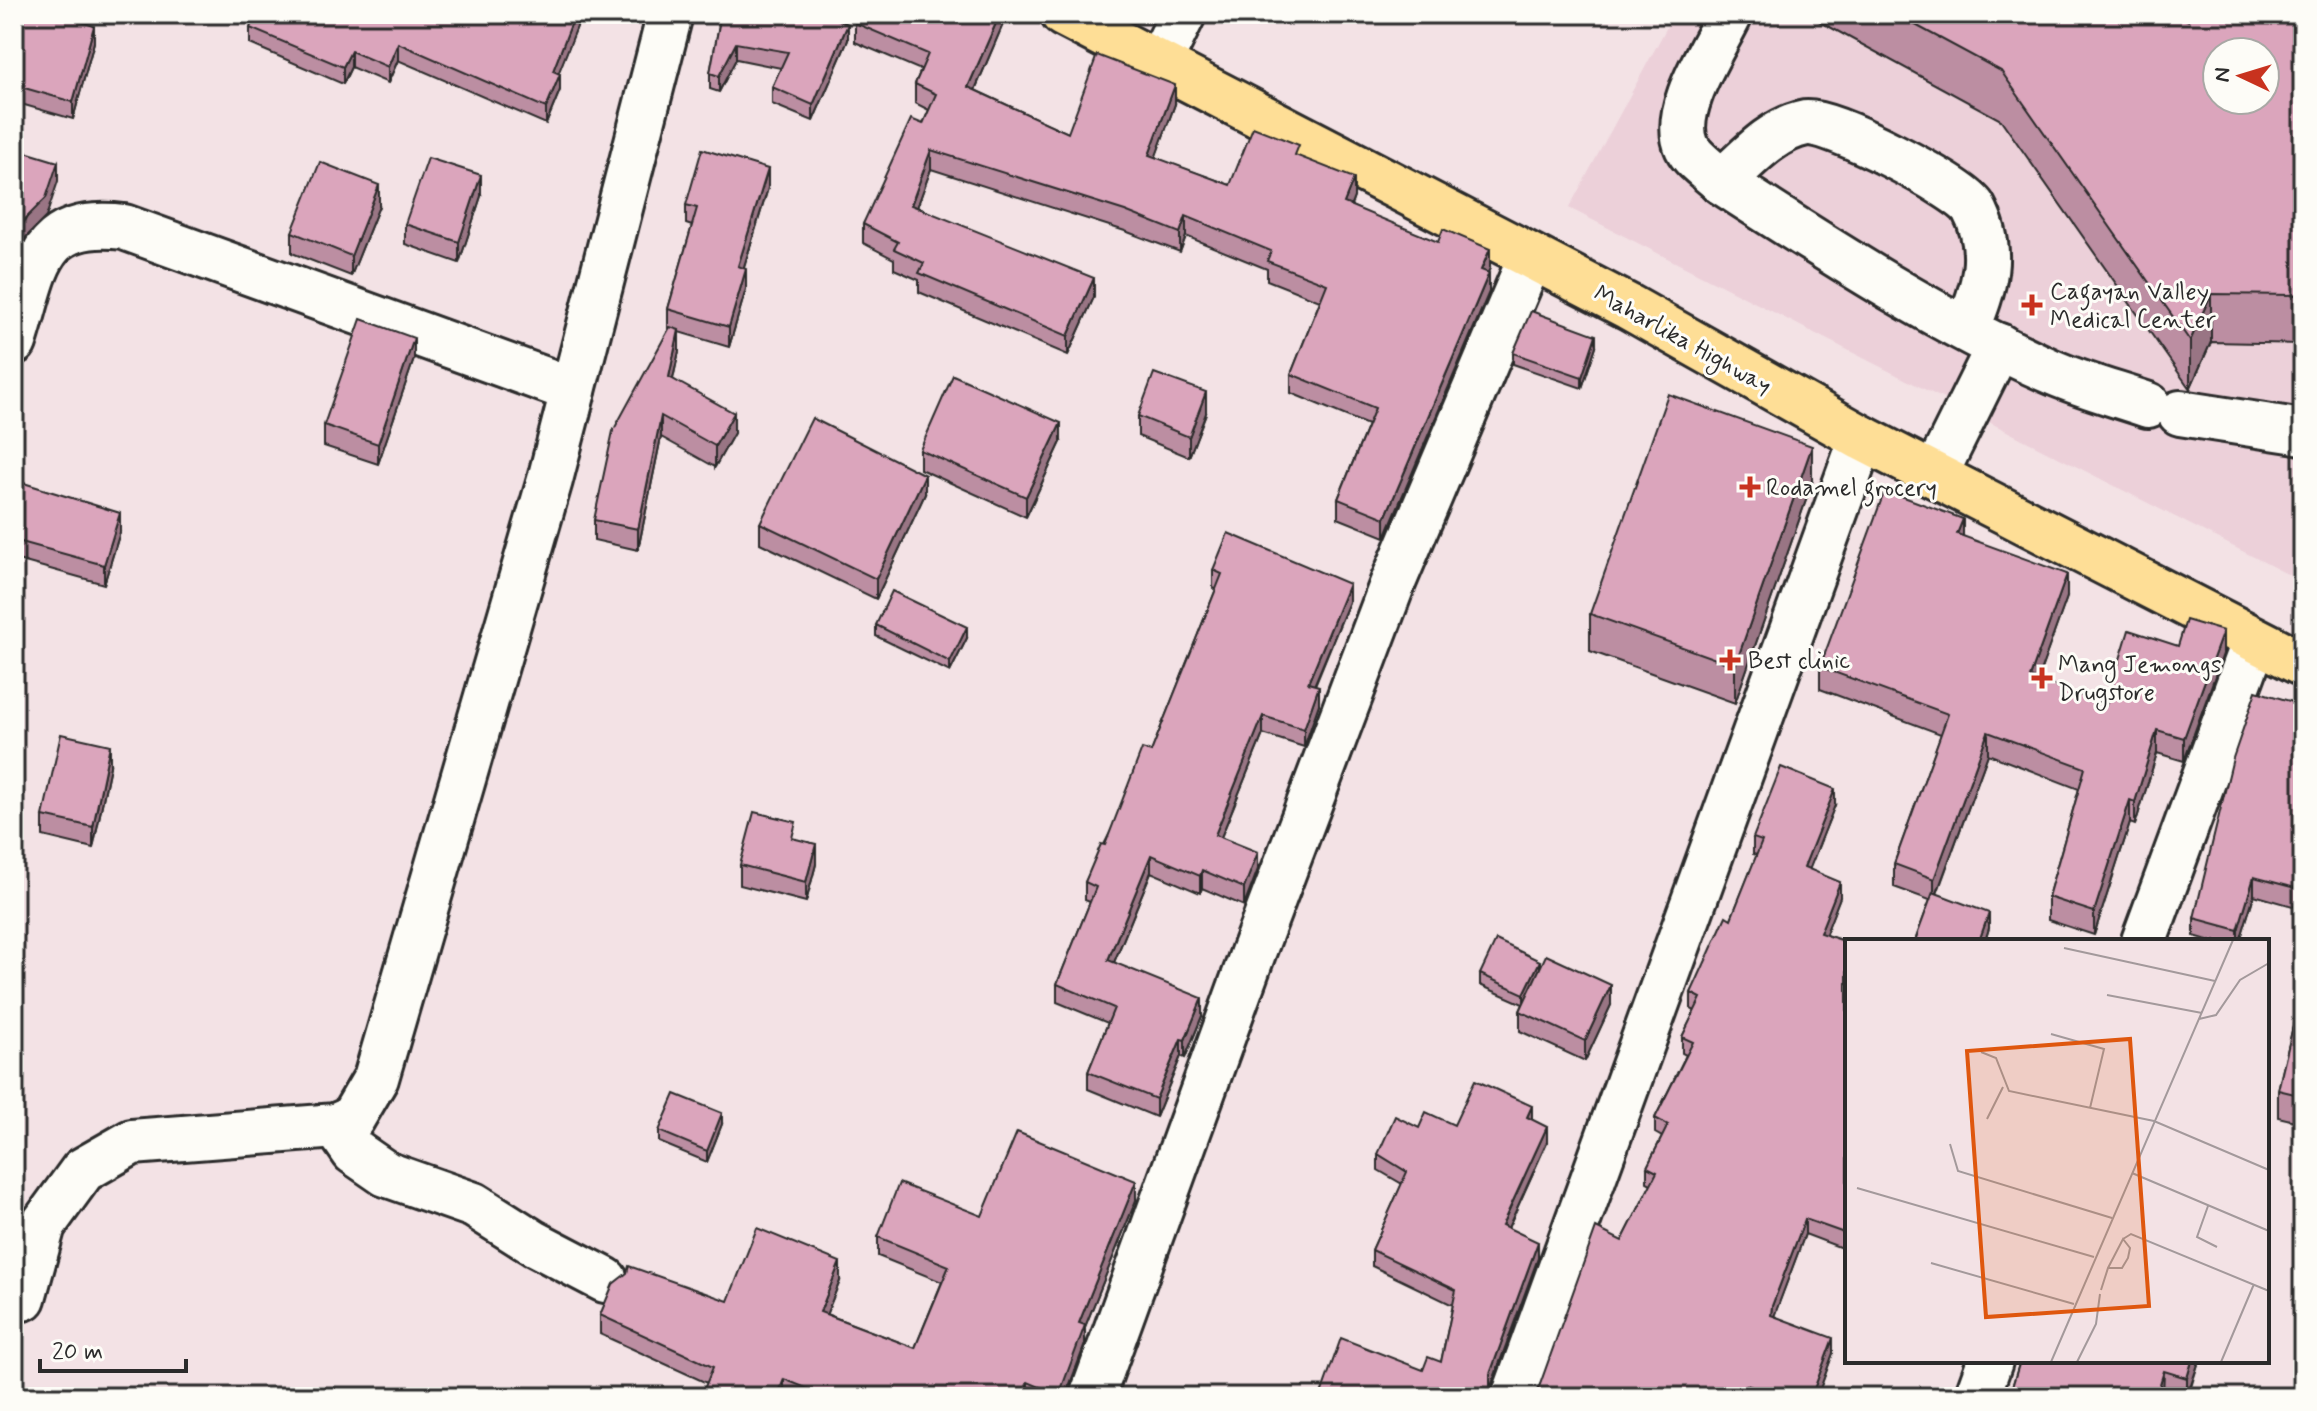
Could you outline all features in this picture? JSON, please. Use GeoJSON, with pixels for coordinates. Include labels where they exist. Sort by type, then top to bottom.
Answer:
{"type":"FeatureCollection","features":[{"type":"Feature","properties":{"kind":"highway","name":"Maharlika Highway"},"geometry":{"type":"LineString","coordinates":[[1063,14],[1530,259],[1629,307],[1862,438],[2303,664]]}},
{"type":"Feature","properties":{"kind":"street"},"geometry":{"type":"LineString","coordinates":[[23,1298],[43,1225],[83,1170],[132,1142],[336,1126],[352,1119],[376,1078],[573,390],[670,14]]}},
{"type":"Feature","properties":{"kind":"street"},"geometry":{"type":"LineString","coordinates":[[1159,63],[1183,14]]}},
{"type":"Feature","properties":{"kind":"street"},"geometry":{"type":"LineString","coordinates":[[1730,14],[1684,108],[1682,129],[1688,150],[1722,182],[1841,258],[1983,338],[2053,372],[2164,409],[2303,432]]}},
{"type":"Feature","properties":{"kind":"street"},"geometry":{"type":"LineString","coordinates":[[1722,182],[1767,140],[1806,123],[1832,126],[1886,151],[1972,205],[1985,242],[1987,281],[1983,338],[1935,475]]}},
{"type":"Feature","properties":{"kind":"street"},"geometry":{"type":"LineString","coordinates":[[14,342],[43,255],[56,237],[72,227],[94,223],[124,227],[573,390]]}},
{"type":"Feature","properties":{"kind":"street"},"geometry":{"type":"LineString","coordinates":[[1092,1397],[1254,950],[1392,585],[1530,259]]}},
{"type":"Feature","properties":{"kind":"street"},"geometry":{"type":"LineString","coordinates":[[1514,1397],[1862,438]]}},
{"type":"Feature","properties":{"kind":"street"},"geometry":{"type":"LineString","coordinates":[[2145,939],[2255,640]]}},
{"type":"Feature","properties":{"kind":"street"},"geometry":{"type":"LineString","coordinates":[[336,1126],[354,1152],[386,1174],[474,1205],[534,1243],[605,1280]]}},
{"type":"Feature","properties":{"kind":"street"},"geometry":{"type":"LineString","coordinates":[[1977,1397],[1989,1363]]}},
{"type":"Feature","properties":{"kind":"shaded area","name":"Cagayan Valley Medical Center"},"geometry":{"type":"Polygon","coordinates":[[[1674,14],[2303,14],[2303,582],[1569,208],[1674,14]]]}},
{"type":"Feature","properties":{"kind":"building"},"geometry":{"type":"Polygon","coordinates":[[[14,14],[84,14],[82,22],[94,26],[73,102],[14,85],[14,14]]]}},
{"type":"Feature","properties":{"kind":"building"},"geometry":{"type":"Polygon","coordinates":[[[255,14],[575,14],[553,71],[560,74],[546,108],[398,43],[388,67],[351,51],[343,67],[250,28],[255,14]]]}},
{"type":"Feature","properties":{"kind":"building"},"geometry":{"type":"Polygon","coordinates":[[[721,14],[826,14],[848,24],[813,105],[772,87],[788,52],[736,43],[719,76],[710,73],[721,14]]]}},
{"type":"Feature","properties":{"kind":"building"},"geometry":{"type":"Polygon","coordinates":[[[859,14],[1000,14],[968,87],[1068,133],[1097,55],[1175,85],[1149,155],[1230,185],[1253,127],[1299,145],[1295,155],[1354,178],[1344,203],[1438,242],[1443,229],[1490,249],[1481,270],[1489,273],[1385,518],[1338,499],[1375,408],[1291,374],[1327,284],[1267,261],[1271,251],[1186,216],[1180,233],[1125,211],[931,150],[911,205],[1094,278],[1068,336],[919,273],[924,263],[894,249],[898,242],[863,224],[911,119],[923,124],[936,94],[915,84],[928,54],[855,23],[859,14]]]}},
{"type":"Feature","properties":{"kind":"building"},"geometry":{"type":"Polygon","coordinates":[[[1895,14],[2174,14],[2187,20],[2183,14],[2303,14],[2303,295],[2211,294],[2190,341],[2001,71],[1895,14]]]}},
{"type":"Feature","properties":{"kind":"building"},"geometry":{"type":"Polygon","coordinates":[[[702,149],[768,169],[738,266],[746,269],[729,327],[668,309],[697,208],[686,205],[702,149]]]}},
{"type":"Feature","properties":{"kind":"building"},"geometry":{"type":"Polygon","coordinates":[[[22,151],[58,162],[46,198],[25,219],[14,240],[14,175],[22,151]]]}},
{"type":"Feature","properties":{"kind":"building"},"geometry":{"type":"Polygon","coordinates":[[[428,158],[481,175],[459,242],[405,224],[428,158]]]}},
{"type":"Feature","properties":{"kind":"building"},"geometry":{"type":"Polygon","coordinates":[[[320,162],[379,185],[351,256],[292,232],[320,162]]]}},
{"type":"Feature","properties":{"kind":"building"},"geometry":{"type":"Polygon","coordinates":[[[1531,311],[1596,335],[1582,377],[1513,353],[1531,311]]]}},
{"type":"Feature","properties":{"kind":"building"},"geometry":{"type":"Polygon","coordinates":[[[361,319],[414,338],[378,444],[324,425],[361,319]]]}},
{"type":"Feature","properties":{"kind":"building"},"geometry":{"type":"Polygon","coordinates":[[[670,327],[679,330],[669,377],[734,413],[715,446],[661,416],[638,529],[594,520],[613,431],[670,327]]]}},
{"type":"Feature","properties":{"kind":"building"},"geometry":{"type":"Polygon","coordinates":[[[1154,373],[1206,392],[1189,437],[1138,416],[1154,373]]]}},
{"type":"Feature","properties":{"kind":"building"},"geometry":{"type":"Polygon","coordinates":[[[953,375],[1061,423],[1026,497],[920,450],[953,375]]]}},
{"type":"Feature","properties":{"kind":"building"},"geometry":{"type":"Polygon","coordinates":[[[1668,394],[1812,446],[1735,666],[1590,614],[1668,394]]]}},
{"type":"Feature","properties":{"kind":"building"},"geometry":{"type":"Polygon","coordinates":[[[812,418],[925,475],[876,579],[760,523],[812,418]]]}},
{"type":"Feature","properties":{"kind":"building"},"geometry":{"type":"Polygon","coordinates":[[[14,480],[120,513],[104,565],[14,540],[14,480]]]}},
{"type":"Feature","properties":{"kind":"building"},"geometry":{"type":"Polygon","coordinates":[[[1885,490],[1963,519],[1957,534],[2067,574],[2030,677],[2106,705],[2129,630],[2178,646],[2186,620],[2223,631],[2184,738],[2157,730],[2135,802],[2130,800],[2094,912],[2048,897],[2085,768],[1988,732],[1934,879],[1894,864],[1948,714],[1820,667],[1885,490]]]}},
{"type":"Feature","properties":{"kind":"building"},"geometry":{"type":"Polygon","coordinates":[[[1228,533],[1349,584],[1308,683],[1319,686],[1304,729],[1263,716],[1215,835],[1258,852],[1244,888],[1202,870],[1200,876],[1151,855],[1108,960],[1202,998],[1156,1099],[1088,1072],[1114,1008],[1057,984],[1096,887],[1085,882],[1101,844],[1105,845],[1142,749],[1151,752],[1222,574],[1213,570],[1228,533]]]}},
{"type":"Feature","properties":{"kind":"building"},"geometry":{"type":"Polygon","coordinates":[[[892,591],[967,627],[950,662],[876,625],[892,591]]]}},
{"type":"Feature","properties":{"kind":"building"},"geometry":{"type":"Polygon","coordinates":[[[2256,691],[2303,705],[2303,890],[2254,877],[2238,930],[2194,918],[2233,758],[2256,691]]]}},
{"type":"Feature","properties":{"kind":"building"},"geometry":{"type":"Polygon","coordinates":[[[61,734],[110,745],[93,827],[43,816],[61,734]]]}},
{"type":"Feature","properties":{"kind":"building"},"geometry":{"type":"Polygon","coordinates":[[[1781,767],[1835,789],[1804,867],[1840,882],[1820,933],[1845,941],[1845,1233],[1805,1219],[1771,1315],[1833,1338],[1811,1397],[1779,1397],[1747,1385],[1743,1397],[1533,1397],[1596,1228],[1622,1241],[1657,1172],[1647,1167],[1668,1125],[1655,1118],[1693,1042],[1682,1037],[1701,998],[1691,993],[1726,916],[1731,919],[1762,841],[1753,838],[1781,767]]]}},
{"type":"Feature","properties":{"kind":"building"},"geometry":{"type":"Polygon","coordinates":[[[754,812],[796,822],[792,838],[816,844],[806,882],[740,865],[754,812]]]}},
{"type":"Feature","properties":{"kind":"building"},"geometry":{"type":"Polygon","coordinates":[[[1933,892],[1989,913],[1980,939],[1916,939],[1933,892]]]}},
{"type":"Feature","properties":{"kind":"building"},"geometry":{"type":"Polygon","coordinates":[[[1496,940],[1540,961],[1524,994],[1480,974],[1496,940]]]}},
{"type":"Feature","properties":{"kind":"building"},"geometry":{"type":"Polygon","coordinates":[[[1546,955],[1611,985],[1585,1041],[1520,1011],[1546,955]]]}},
{"type":"Feature","properties":{"kind":"building"},"geometry":{"type":"Polygon","coordinates":[[[2303,984],[2303,1096],[2278,1090],[2303,984]]]}},
{"type":"Feature","properties":{"kind":"building"},"geometry":{"type":"Polygon","coordinates":[[[1475,1080],[1532,1106],[1527,1117],[1547,1127],[1502,1225],[1538,1242],[1490,1374],[1490,1387],[1495,1397],[1320,1397],[1341,1338],[1423,1370],[1428,1357],[1441,1362],[1456,1290],[1372,1250],[1407,1172],[1378,1154],[1395,1116],[1419,1128],[1426,1112],[1454,1125],[1475,1080]]]}},
{"type":"Feature","properties":{"kind":"building"},"geometry":{"type":"Polygon","coordinates":[[[675,1094],[722,1113],[707,1151],[659,1131],[675,1094]]]}},
{"type":"Feature","properties":{"kind":"building"},"geometry":{"type":"Polygon","coordinates":[[[1017,1132],[1136,1181],[1079,1323],[1085,1325],[1059,1395],[1028,1382],[1021,1397],[828,1397],[784,1379],[777,1397],[701,1397],[713,1367],[600,1315],[613,1284],[627,1273],[629,1266],[728,1301],[757,1228],[840,1262],[820,1312],[915,1348],[949,1266],[878,1237],[899,1183],[982,1216],[1017,1132]]]}},
{"type":"Feature","properties":{"kind":"building"},"geometry":{"type":"Polygon","coordinates":[[[2019,1363],[2191,1363],[2187,1378],[2164,1371],[2156,1397],[2009,1397],[2019,1363]]]}},
{"type":"Feature","properties":{"kind":"place","name":"Cagayan Valley Medical Center"},"geometry":{"type":"Point","coordinates":[2032,305]}},
{"type":"Feature","properties":{"kind":"place","name":"Rodamel grocery"},"geometry":{"type":"Point","coordinates":[1750,487]}},
{"type":"Feature","properties":{"kind":"place","name":"Best clinic"},"geometry":{"type":"Point","coordinates":[1730,660]}},
{"type":"Feature","properties":{"kind":"place","name":"Mang Jemongs Drugstore"},"geometry":{"type":"Point","coordinates":[2042,678]}}]}
